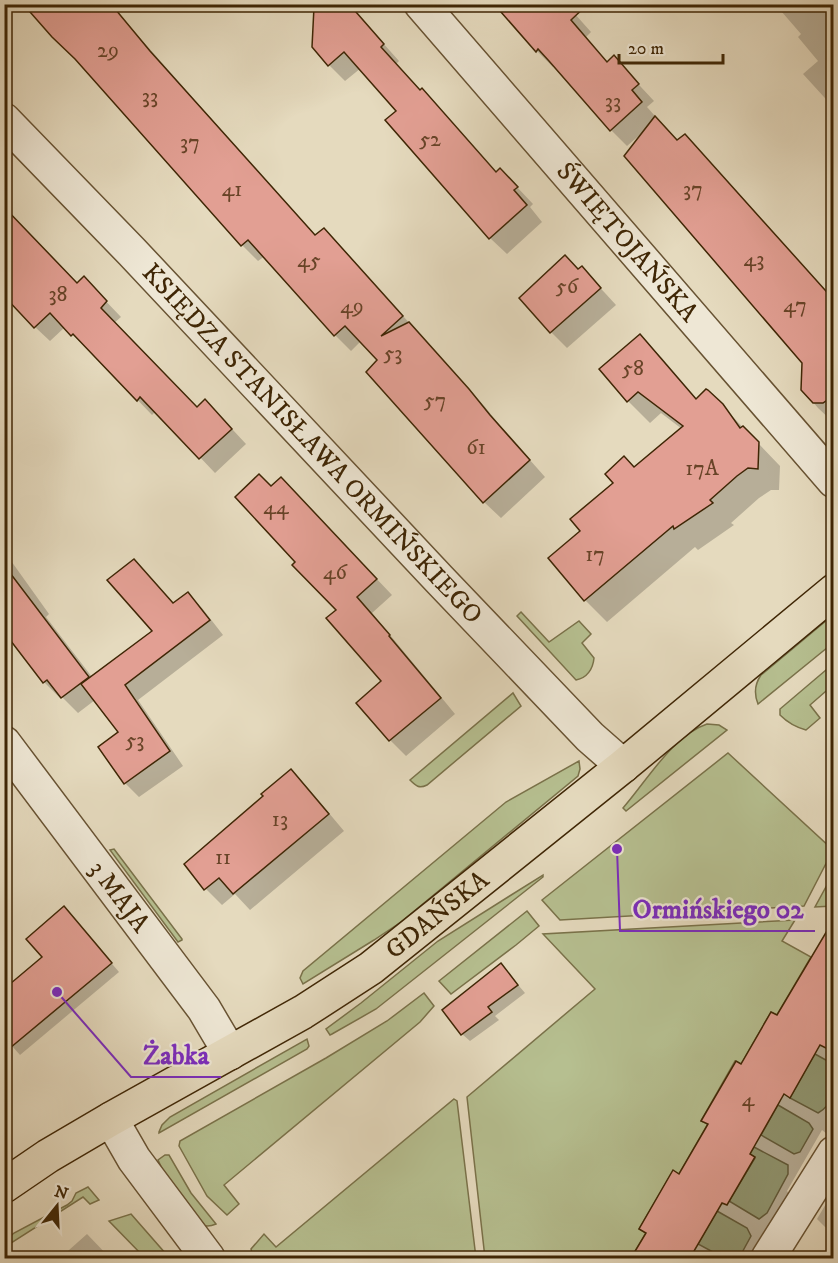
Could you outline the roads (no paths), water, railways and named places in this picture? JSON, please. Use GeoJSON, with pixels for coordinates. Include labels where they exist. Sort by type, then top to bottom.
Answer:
{"type":"FeatureCollection","features":[{"type":"Feature","properties":{"kind":"main road","name":"GDAŃSKA"},"geometry":{"type":"LineString","coordinates":[[4,1186],[48,1156],[303,1012],[371,968],[623,766],[834,591]]}},
{"type":"Feature","properties":{"kind":"street","name":"ŚWIĘTOJAŃSKA"},"geometry":{"type":"LineString","coordinates":[[422,4],[833,479]]}},
{"type":"Feature","properties":{"kind":"street","name":"KSIĘDZA STANISŁAWA ORMIŃSKIEGO"},"geometry":{"type":"LineString","coordinates":[[4,120],[140,260],[439,579],[590,736],[623,766]]}},
{"type":"Feature","properties":{"kind":"street","name":"3 MAJA"},"geometry":{"type":"LineString","coordinates":[[4,743],[204,1010],[230,1053]]}},
{"type":"Feature","properties":{"kind":"street"},"geometry":{"type":"LineString","coordinates":[[111,1119],[134,1159],[208,1258]]}},
{"type":"Feature","properties":{"kind":"street"},"geometry":{"type":"LineString","coordinates":[[768,1258],[834,1153]]}},
{"type":"Feature","properties":{"kind":"place","name":"Ormińskiego 02"},"geometry":{"type":"Point","coordinates":[617,849]}},
{"type":"Feature","properties":{"kind":"place","name":"Żabka"},"geometry":{"type":"Point","coordinates":[57,992]}}]}
